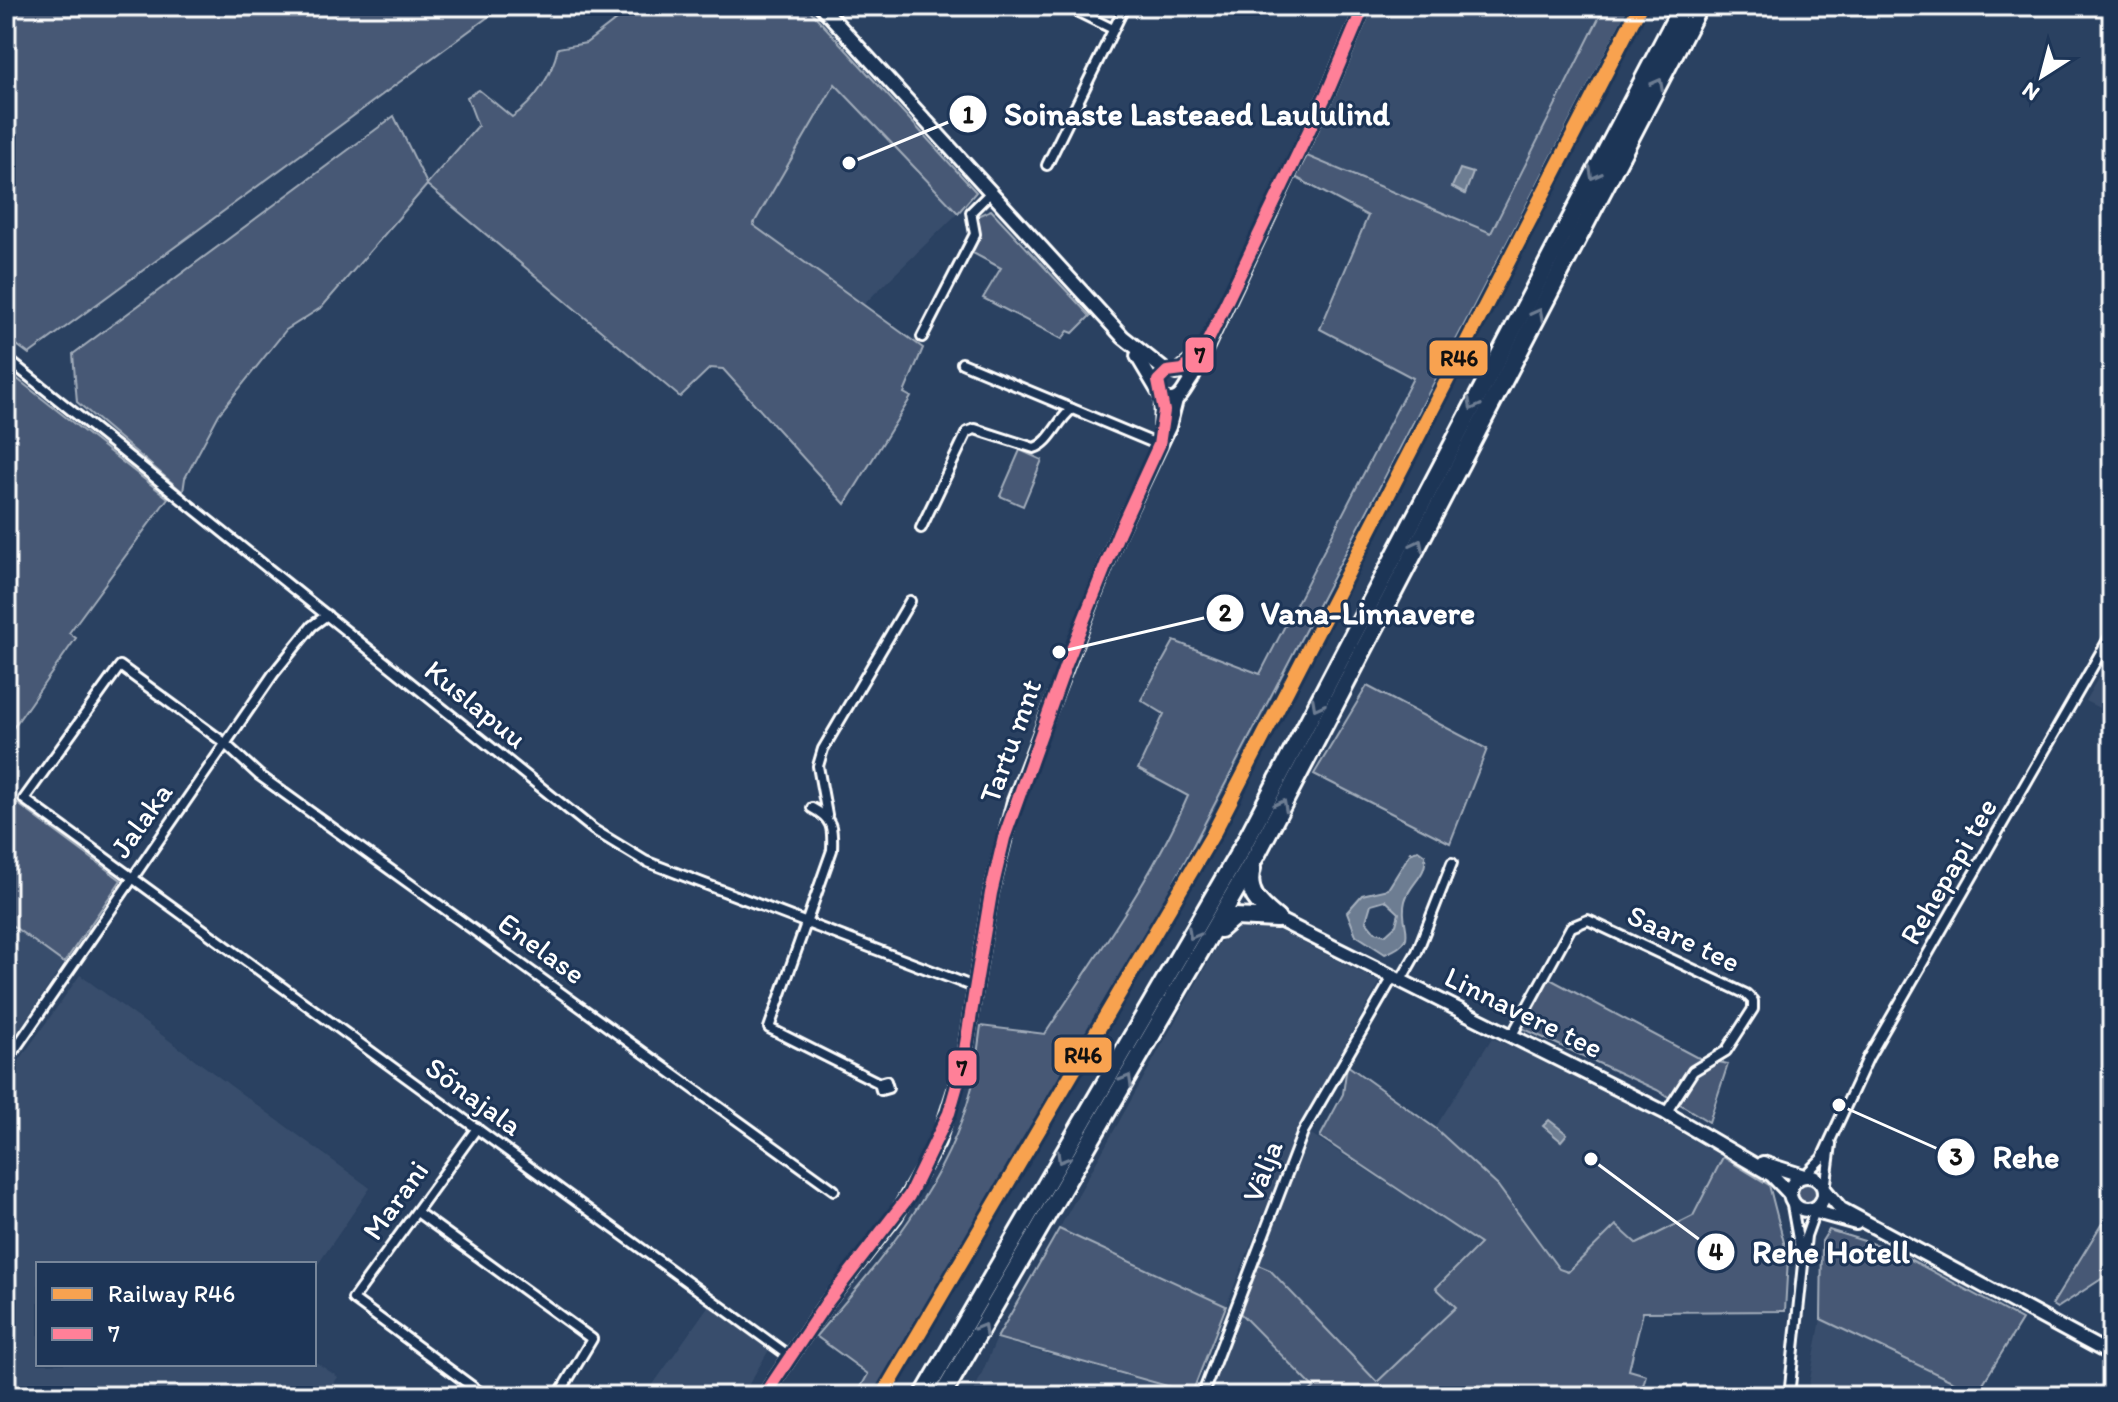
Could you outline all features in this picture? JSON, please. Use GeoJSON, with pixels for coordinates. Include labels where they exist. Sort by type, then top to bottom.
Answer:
{"type":"FeatureCollection","features":[{"type":"Feature","properties":{"kind":"highway"},"geometry":{"type":"LineString","coordinates":[[923,1396],[1244,844],[1682,6]]}},
{"type":"Feature","properties":{"kind":"highway"},"geometry":{"type":"LineString","coordinates":[[942,1396],[1258,852],[1699,6]]}},
{"type":"Feature","properties":{"kind":"highway"},"geometry":{"type":"LineString","coordinates":[[1258,852],[1249,886],[1257,903],[1277,919]]}},
{"type":"Feature","properties":{"kind":"highway"},"geometry":{"type":"LineString","coordinates":[[1205,946],[1234,917],[1277,919]]}},
{"type":"Feature","properties":{"kind":"street"},"geometry":{"type":"LineString","coordinates":[[821,6],[1123,337],[1165,395]]}},
{"type":"Feature","properties":{"kind":"street"},"geometry":{"type":"LineString","coordinates":[[1066,6],[1113,29]]}},
{"type":"Feature","properties":{"kind":"street"},"geometry":{"type":"LineString","coordinates":[[1047,165],[1125,6]]}},
{"type":"Feature","properties":{"kind":"street"},"geometry":{"type":"LineString","coordinates":[[1165,395],[1185,387],[1322,105],[1364,6]]}},
{"type":"Feature","properties":{"kind":"street"},"geometry":{"type":"LineString","coordinates":[[922,337],[975,234],[971,212],[991,192]]}},
{"type":"Feature","properties":{"kind":"street"},"geometry":{"type":"LineString","coordinates":[[1123,337],[1172,373],[1185,387]]}},
{"type":"Feature","properties":{"kind":"street"},"geometry":{"type":"LineString","coordinates":[[1165,395],[1172,373],[1202,353]]}},
{"type":"Feature","properties":{"kind":"street","name":"Kuslapuu"},"geometry":{"type":"LineString","coordinates":[[6,358],[594,830],[621,848],[645,861],[974,987]]}},
{"type":"Feature","properties":{"kind":"street"},"geometry":{"type":"LineString","coordinates":[[962,363],[1159,445]]}},
{"type":"Feature","properties":{"kind":"street","name":"Tartu mnt"},"geometry":{"type":"LineString","coordinates":[[764,1396],[789,1356],[895,1217],[924,1171],[958,1083],[991,893],[1014,801],[1113,546],[1169,427],[1165,395]]}},
{"type":"Feature","properties":{"kind":"street"},"geometry":{"type":"LineString","coordinates":[[921,528],[967,432],[975,429],[1030,448],[1039,447],[1062,416],[1072,409]]}},
{"type":"Feature","properties":{"kind":"street"},"geometry":{"type":"LineString","coordinates":[[879,1083],[769,1028],[803,923],[832,850],[833,824],[827,815],[818,766],[823,749],[910,601]]}},
{"type":"Feature","properties":{"kind":"street","name":"Jalaka"},"geometry":{"type":"LineString","coordinates":[[6,1062],[224,743],[295,645],[327,615]]}},
{"type":"Feature","properties":{"kind":"street","name":"Rehepapi tee"},"geometry":{"type":"LineString","coordinates":[[1804,1176],[1822,1158],[1868,1058],[2112,633]]}},
{"type":"Feature","properties":{"kind":"street","name":"Enelase"},"geometry":{"type":"LineString","coordinates":[[132,875],[24,799],[120,666],[224,743],[259,775],[834,1190]]}},
{"type":"Feature","properties":{"kind":"street"},"geometry":{"type":"LineString","coordinates":[[812,808],[827,815]]}},
{"type":"Feature","properties":{"kind":"street","name":"Välja"},"geometry":{"type":"LineString","coordinates":[[1202,1396],[1303,1132],[1397,978],[1417,952],[1452,863]]}},
{"type":"Feature","properties":{"kind":"street","name":"Sõnajala"},"geometry":{"type":"LineString","coordinates":[[132,875],[789,1356]]}},
{"type":"Feature","properties":{"kind":"street","name":"Linnavere tee"},"geometry":{"type":"LineString","coordinates":[[1277,919],[1666,1113],[1783,1183],[1794,1204],[1883,1232]]}},
{"type":"Feature","properties":{"kind":"street","name":"Saare tee"},"geometry":{"type":"LineString","coordinates":[[1512,1035],[1571,927],[1588,920],[1746,994],[1753,1001],[1753,1009],[1726,1051],[1693,1071],[1666,1113]]}},
{"type":"Feature","properties":{"kind":"street","name":"Marani"},"geometry":{"type":"LineString","coordinates":[[477,1128],[353,1299],[485,1396]]}},
{"type":"Feature","properties":{"kind":"street","name":"Rehepapi tee"},"geometry":{"type":"LineString","coordinates":[[1825,1190],[1832,1136]]}},
{"type":"Feature","properties":{"kind":"street","name":"Linnavere tee"},"geometry":{"type":"LineString","coordinates":[[1744,1157],[1815,1177],[1841,1209],[2112,1355]]}},
{"type":"Feature","properties":{"kind":"street"},"geometry":{"type":"LineString","coordinates":[[1802,1265],[1790,1194],[1792,1184],[1804,1176]]}},
{"type":"Feature","properties":{"kind":"street"},"geometry":{"type":"LineString","coordinates":[[1789,1396],[1802,1265],[1813,1210],[1823,1200],[1825,1190]]}},
{"type":"Feature","properties":{"kind":"street"},"geometry":{"type":"LineString","coordinates":[[417,1212],[592,1339],[558,1396]]}},
{"type":"Feature","properties":{"kind":"shaded area"},"geometry":{"type":"Polygon","coordinates":[[[6,6],[503,6],[29,354],[6,337],[6,6]]]}},
{"type":"Feature","properties":{"kind":"shaded area"},"geometry":{"type":"Polygon","coordinates":[[[634,6],[806,6],[976,192],[958,213],[835,84],[753,225],[923,348],[904,393],[911,397],[845,504],[723,369],[710,368],[680,397],[427,185],[322,307],[286,330],[219,414],[185,478],[183,492],[77,402],[73,354],[394,116],[427,184],[478,126],[467,97],[479,90],[512,117],[528,104],[541,87],[552,68],[558,48],[586,43],[634,6]]]}},
{"type":"Feature","properties":{"kind":"shaded area"},"geometry":{"type":"Polygon","coordinates":[[[1374,6],[1605,6],[1491,234],[1307,156],[1374,6]]]}},
{"type":"Feature","properties":{"kind":"shaded area"},"geometry":{"type":"Polygon","coordinates":[[[1605,6],[1630,6],[1171,888],[872,1396],[856,1396],[868,1374],[816,1336],[864,1280],[929,1189],[961,1123],[972,1087],[981,1026],[1045,1034],[1140,888],[1188,796],[1138,769],[1164,714],[1141,700],[1174,641],[1260,674],[1413,378],[1320,329],[1368,216],[1295,177],[1307,156],[1491,233],[1605,6]]]}},
{"type":"Feature","properties":{"kind":"shaded area"},"geometry":{"type":"Polygon","coordinates":[[[1630,6],[1647,6],[1185,894],[889,1396],[872,1396],[1171,888],[1630,6]]]}},
{"type":"Feature","properties":{"kind":"shaded area"},"geometry":{"type":"Polygon","coordinates":[[[835,84],[958,213],[863,305],[753,225],[835,84]]]}},
{"type":"Feature","properties":{"kind":"shaded area"},"geometry":{"type":"Polygon","coordinates":[[[1460,169],[1473,173],[1465,194],[1452,187],[1460,169]]]}},
{"type":"Feature","properties":{"kind":"shaded area"},"geometry":{"type":"Polygon","coordinates":[[[991,210],[1090,316],[1073,333],[1068,331],[1062,339],[983,298],[1001,268],[971,252],[980,229],[977,216],[991,210]]]}},
{"type":"Feature","properties":{"kind":"shaded area"},"geometry":{"type":"Polygon","coordinates":[[[6,370],[168,498],[69,633],[76,638],[6,738],[6,370]]]}},
{"type":"Feature","properties":{"kind":"shaded area"},"geometry":{"type":"Polygon","coordinates":[[[1020,450],[1042,460],[1023,506],[1000,496],[1020,450]]]}},
{"type":"Feature","properties":{"kind":"shaded area"},"geometry":{"type":"Polygon","coordinates":[[[2112,654],[2112,714],[2085,701],[2112,654]]]}},
{"type":"Feature","properties":{"kind":"shaded area"},"geometry":{"type":"Polygon","coordinates":[[[1367,686],[1487,749],[1450,843],[1314,774],[1367,686]]]}},
{"type":"Feature","properties":{"kind":"shaded area"},"geometry":{"type":"Polygon","coordinates":[[[6,795],[121,880],[64,963],[6,921],[6,795]]]}},
{"type":"Feature","properties":{"kind":"shaded area"},"geometry":{"type":"Polygon","coordinates":[[[1418,850],[1425,855],[1424,868],[1405,901],[1406,938],[1396,949],[1385,954],[1356,935],[1347,912],[1362,895],[1388,889],[1411,852],[1418,850]],[[1385,900],[1371,904],[1366,921],[1375,932],[1385,935],[1396,925],[1399,913],[1385,900]]]}},
{"type":"Feature","properties":{"kind":"shaded area"},"geometry":{"type":"Polygon","coordinates":[[[6,921],[64,963],[6,1049],[6,921]]]}},
{"type":"Feature","properties":{"kind":"shaded area"},"geometry":{"type":"Polygon","coordinates":[[[1266,924],[1380,982],[1298,1128],[1226,1306],[1059,1229],[1219,943],[1235,928],[1266,924]]]}},
{"type":"Feature","properties":{"kind":"shaded area"},"geometry":{"type":"Polygon","coordinates":[[[80,975],[370,1188],[316,1267],[316,1262],[36,1262],[36,1366],[316,1366],[316,1362],[338,1377],[325,1396],[6,1396],[6,1079],[80,975]]]}},
{"type":"Feature","properties":{"kind":"shaded area"},"geometry":{"type":"Polygon","coordinates":[[[1548,978],[1696,1057],[1728,1064],[1709,1122],[1657,1090],[1522,1028],[1548,978]]]}},
{"type":"Feature","properties":{"kind":"shaded area"},"geometry":{"type":"Polygon","coordinates":[[[1492,1038],[1593,1083],[1723,1157],[1693,1216],[1637,1244],[1608,1311],[1559,1269],[1498,1186],[1435,1128],[1492,1038]]]}},
{"type":"Feature","properties":{"kind":"shaded area"},"geometry":{"type":"Polygon","coordinates":[[[1347,1065],[1435,1128],[1498,1186],[1559,1269],[1568,1272],[1616,1225],[1637,1244],[1693,1216],[1723,1157],[1769,1185],[1788,1258],[1785,1311],[1643,1312],[1629,1370],[1646,1375],[1640,1396],[1304,1396],[1314,1388],[1238,1311],[1258,1265],[1270,1270],[1377,1382],[1456,1307],[1436,1288],[1480,1244],[1320,1137],[1343,1094],[1347,1065]]]}},
{"type":"Feature","properties":{"kind":"shaded area"},"geometry":{"type":"Polygon","coordinates":[[[1549,1120],[1567,1134],[1561,1141],[1543,1126],[1549,1120]]]}},
{"type":"Feature","properties":{"kind":"shaded area"},"geometry":{"type":"Polygon","coordinates":[[[1308,1132],[1480,1244],[1437,1288],[1457,1306],[1377,1382],[1258,1265],[1308,1132]]]}},
{"type":"Feature","properties":{"kind":"shaded area"},"geometry":{"type":"Polygon","coordinates":[[[1808,1183],[1815,1186],[1818,1193],[1815,1200],[1808,1203],[1801,1200],[1798,1193],[1801,1186],[1808,1183]]]}},
{"type":"Feature","properties":{"kind":"shaded area"},"geometry":{"type":"Polygon","coordinates":[[[2112,1207],[2112,1272],[2057,1308],[2052,1305],[2112,1207]]]}},
{"type":"Feature","properties":{"kind":"shaded area"},"geometry":{"type":"Polygon","coordinates":[[[1059,1229],[1226,1306],[1192,1393],[997,1338],[1059,1229]]]}},
{"type":"Feature","properties":{"kind":"shaded area"},"geometry":{"type":"Polygon","coordinates":[[[1829,1230],[1893,1250],[2022,1320],[1977,1393],[1821,1319],[1822,1241],[1829,1230]]]}},
{"type":"Feature","properties":{"kind":"shaded area"},"geometry":{"type":"Polygon","coordinates":[[[709,1305],[770,1348],[742,1396],[645,1396],[709,1305]]]}},
{"type":"Feature","properties":{"kind":"shaded area"},"geometry":{"type":"Polygon","coordinates":[[[1238,1311],[1314,1388],[1304,1396],[1206,1396],[1238,1311]]]}},
{"type":"Feature","properties":{"kind":"shaded area"},"geometry":{"type":"Polygon","coordinates":[[[1821,1319],[1977,1393],[1975,1396],[1807,1396],[1821,1319]]]}},
{"type":"Feature","properties":{"kind":"shaded area"},"geometry":{"type":"Polygon","coordinates":[[[997,1338],[1021,1347],[1201,1396],[972,1396],[997,1338]]]}},
{"type":"Feature","properties":{"kind":"rail line","name":"R46"},"geometry":{"type":"LineString","coordinates":[[882,1396],[1213,834],[1640,6]]}},
{"type":"Feature","properties":{"kind":"transit line","name":"7"},"geometry":{"type":"LineString","coordinates":[[764,1396],[825,1305],[909,1196],[949,1113],[962,1068],[991,893],[1004,838],[1065,667],[1119,532],[1159,445],[1164,411],[1158,381],[1167,372],[1183,370],[1202,353],[1328,91],[1364,6]]}},
{"type":"Feature","properties":{"kind":"place","name":"Soinaste Lasteaed Laululind"},"geometry":{"type":"Point","coordinates":[849,163]}},
{"type":"Feature","properties":{"kind":"place","name":"Vana-Linnavere"},"geometry":{"type":"Point","coordinates":[1059,652]}},
{"type":"Feature","properties":{"kind":"place","name":"Rehe"},"geometry":{"type":"Point","coordinates":[1839,1105]}},
{"type":"Feature","properties":{"kind":"place","name":"Rehe Hotell"},"geometry":{"type":"Point","coordinates":[1591,1159]}}]}
